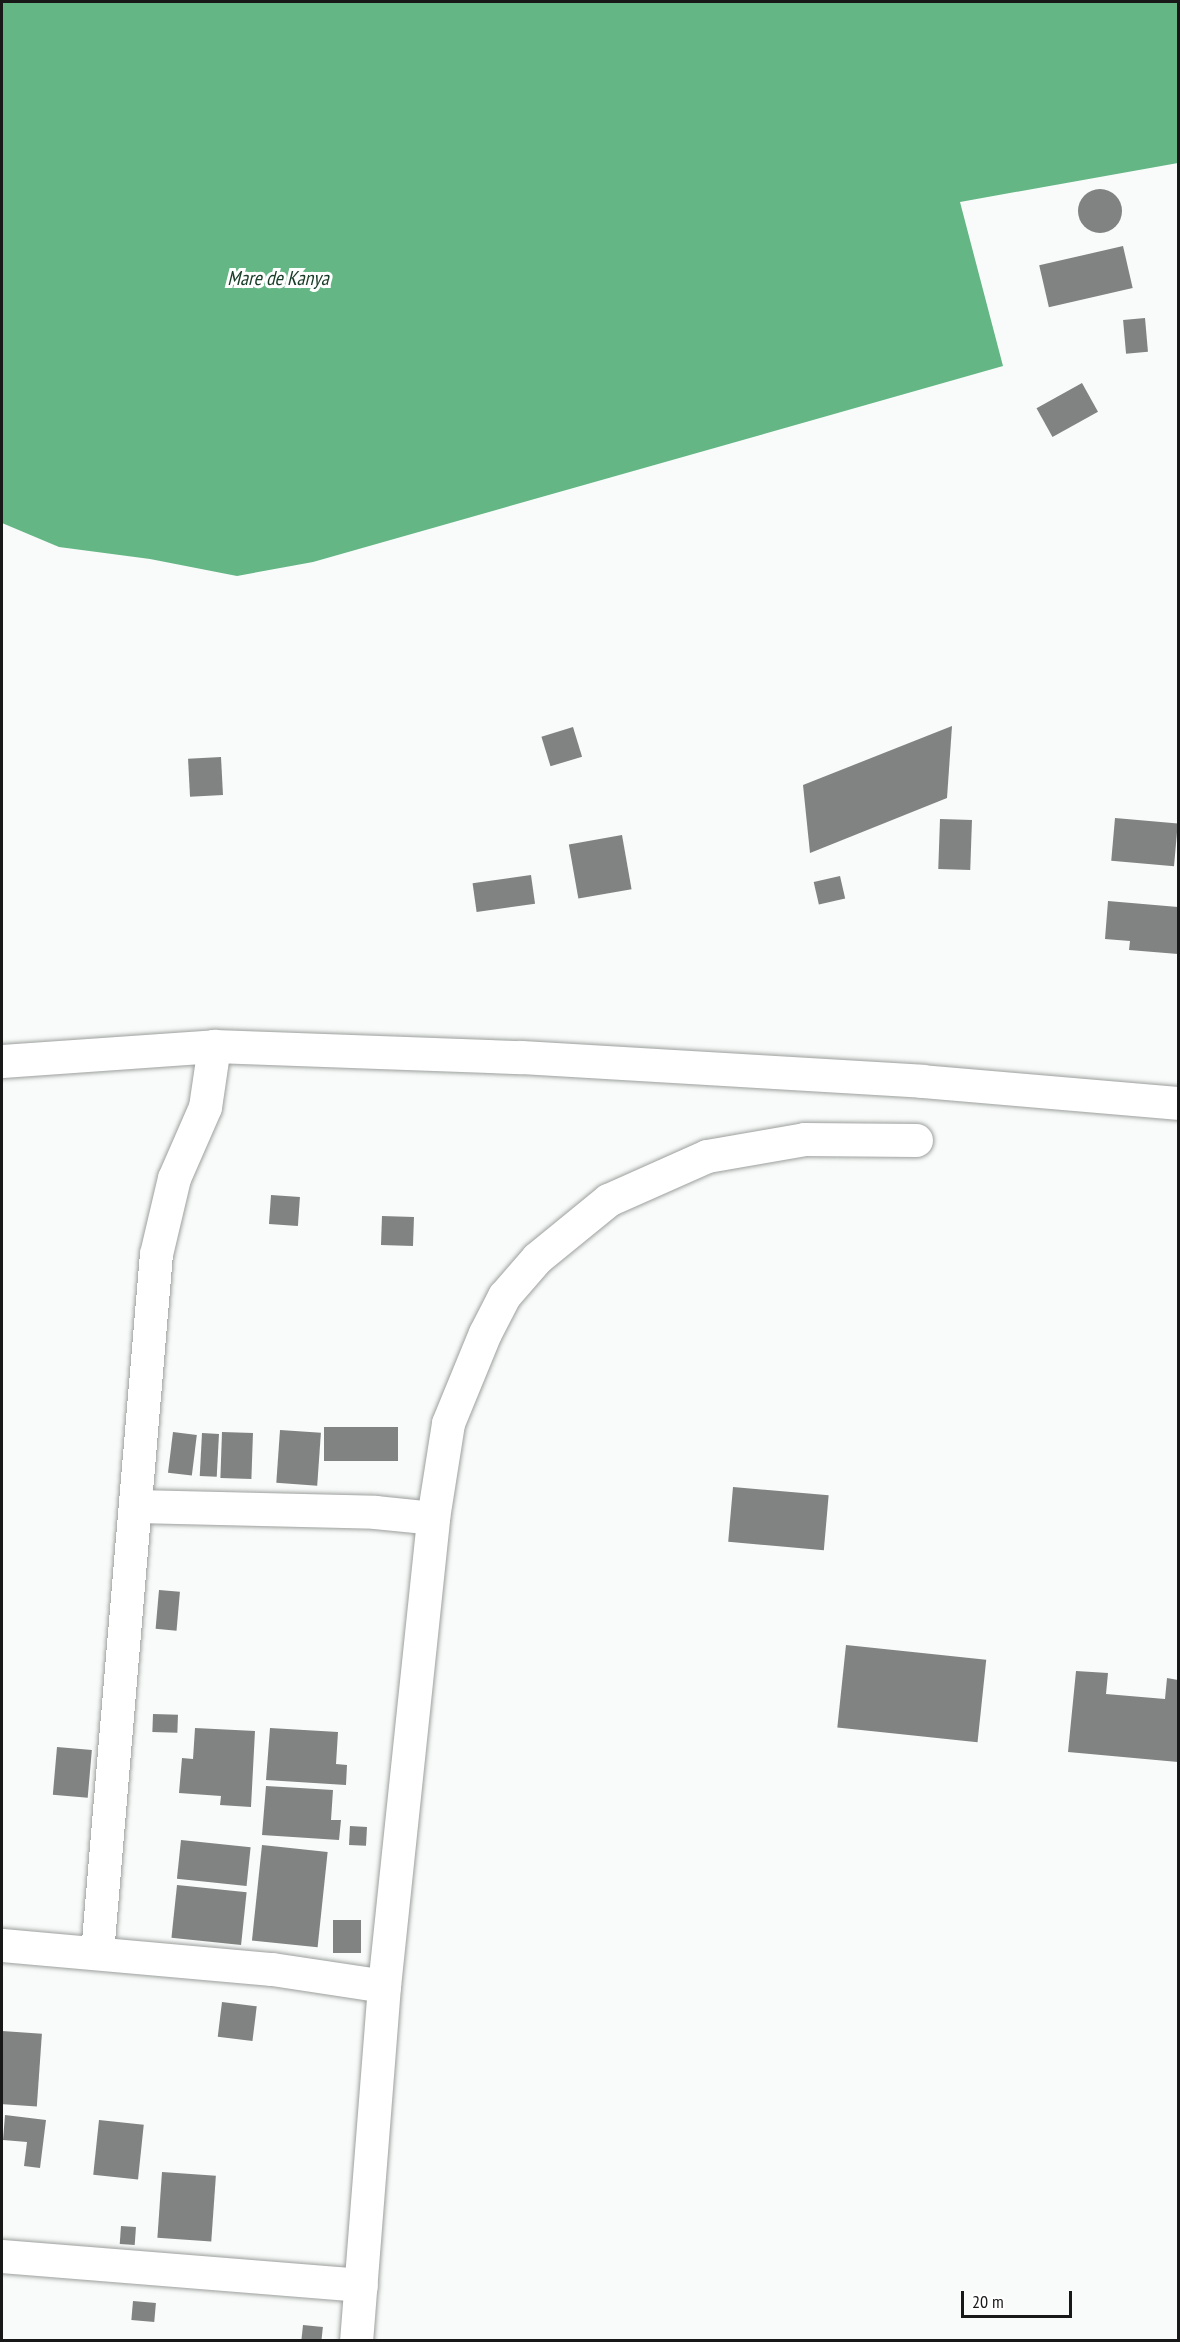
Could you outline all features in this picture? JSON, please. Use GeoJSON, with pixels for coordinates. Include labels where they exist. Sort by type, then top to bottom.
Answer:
{"type":"FeatureCollection","features":[{"type":"Feature","properties":{"kind":"main road"},"geometry":{"type":"LineString","coordinates":[[2,1061],[214,1046],[544,1059],[922,1081],[1179,1103]]}},
{"type":"Feature","properties":{"kind":"main road"},"geometry":{"type":"LineString","coordinates":[[97,1953],[156,1254],[174,1178],[205,1107],[214,1046]]}},
{"type":"Feature","properties":{"kind":"main road"},"geometry":{"type":"LineString","coordinates":[[356,2340],[384,1986],[433,1518],[448,1423],[485,1333],[504,1296],[537,1258],[608,1200],[707,1156],[754,1146],[804,1138],[916,1140]]}},
{"type":"Feature","properties":{"kind":"main road"},"geometry":{"type":"LineString","coordinates":[[136,1506],[375,1512],[433,1518]]}},
{"type":"Feature","properties":{"kind":"main road"},"geometry":{"type":"LineString","coordinates":[[2,1945],[272,1969],[384,1986]]}},
{"type":"Feature","properties":{"kind":"main road"},"geometry":{"type":"LineString","coordinates":[[2,2256],[361,2285]]}},
{"type":"Feature","properties":{"kind":"water","name":"Mare de Kanya"},"geometry":{"type":"Polygon","coordinates":[[[2,2],[1178,2],[1178,163],[960,202],[1003,366],[313,562],[237,576],[150,559],[59,547],[2,523],[2,2]]]}},
{"type":"Feature","properties":{"kind":"building"},"geometry":{"type":"Polygon","coordinates":[[[1100,189],[1115,196],[1122,211],[1115,226],[1100,233],[1085,226],[1078,211],[1085,196],[1100,189]]]}},
{"type":"Feature","properties":{"kind":"building"},"geometry":{"type":"Polygon","coordinates":[[[1123,246],[1133,288],[1049,307],[1039,265],[1123,246]]]}},
{"type":"Feature","properties":{"kind":"building"},"geometry":{"type":"Polygon","coordinates":[[[1145,318],[1148,352],[1126,354],[1123,320],[1145,318]]]}},
{"type":"Feature","properties":{"kind":"building"},"geometry":{"type":"Polygon","coordinates":[[[1082,383],[1098,412],[1053,437],[1037,408],[1082,383]]]}},
{"type":"Feature","properties":{"kind":"building"},"geometry":{"type":"Polygon","coordinates":[[[952,726],[947,798],[810,853],[803,785],[952,726]]]}},
{"type":"Feature","properties":{"kind":"building"},"geometry":{"type":"Polygon","coordinates":[[[573,727],[582,757],[551,766],[541,737],[573,727]]]}},
{"type":"Feature","properties":{"kind":"building"},"geometry":{"type":"Polygon","coordinates":[[[221,757],[223,795],[190,797],[188,759],[221,757]]]}},
{"type":"Feature","properties":{"kind":"building"},"geometry":{"type":"Polygon","coordinates":[[[1115,818],[1178,823],[1174,866],[1111,861],[1115,818]]]}},
{"type":"Feature","properties":{"kind":"building"},"geometry":{"type":"Polygon","coordinates":[[[940,819],[972,820],[970,870],[938,869],[940,819]]]}},
{"type":"Feature","properties":{"kind":"building"},"geometry":{"type":"Polygon","coordinates":[[[622,835],[632,889],[578,899],[569,844],[622,835]]]}},
{"type":"Feature","properties":{"kind":"building"},"geometry":{"type":"Polygon","coordinates":[[[531,875],[535,904],[477,912],[473,883],[531,875]]]}},
{"type":"Feature","properties":{"kind":"building"},"geometry":{"type":"Polygon","coordinates":[[[840,876],[845,898],[819,904],[814,882],[840,876]]]}},
{"type":"Feature","properties":{"kind":"building"},"geometry":{"type":"Polygon","coordinates":[[[1108,901],[1178,907],[1178,954],[1129,950],[1130,941],[1105,939],[1108,901]]]}},
{"type":"Feature","properties":{"kind":"building"},"geometry":{"type":"Polygon","coordinates":[[[271,1195],[300,1197],[298,1226],[269,1224],[271,1195]]]}},
{"type":"Feature","properties":{"kind":"building"},"geometry":{"type":"Polygon","coordinates":[[[382,1216],[414,1217],[413,1246],[381,1245],[382,1216]]]}},
{"type":"Feature","properties":{"kind":"building"},"geometry":{"type":"Polygon","coordinates":[[[324,1427],[398,1427],[398,1461],[324,1461],[324,1427]]]}},
{"type":"Feature","properties":{"kind":"building"},"geometry":{"type":"Polygon","coordinates":[[[280,1430],[321,1433],[317,1486],[276,1483],[280,1430]]]}},
{"type":"Feature","properties":{"kind":"building"},"geometry":{"type":"Polygon","coordinates":[[[173,1432],[197,1435],[192,1476],[168,1473],[173,1432]]]}},
{"type":"Feature","properties":{"kind":"building"},"geometry":{"type":"Polygon","coordinates":[[[222,1432],[253,1433],[251,1479],[220,1478],[222,1432]]]}},
{"type":"Feature","properties":{"kind":"building"},"geometry":{"type":"Polygon","coordinates":[[[202,1433],[219,1434],[217,1477],[200,1476],[202,1433]]]}},
{"type":"Feature","properties":{"kind":"building"},"geometry":{"type":"Polygon","coordinates":[[[733,1487],[829,1495],[824,1550],[728,1542],[733,1487]]]}},
{"type":"Feature","properties":{"kind":"building"},"geometry":{"type":"Polygon","coordinates":[[[159,1590],[180,1592],[177,1631],[156,1629],[159,1590]]]}},
{"type":"Feature","properties":{"kind":"building"},"geometry":{"type":"Polygon","coordinates":[[[846,1645],[986,1660],[978,1742],[837,1728],[846,1645]]]}},
{"type":"Feature","properties":{"kind":"building"},"geometry":{"type":"Polygon","coordinates":[[[1076,1671],[1108,1673],[1106,1694],[1165,1699],[1167,1678],[1178,1680],[1178,1762],[1068,1752],[1076,1671]]]}},
{"type":"Feature","properties":{"kind":"building"},"geometry":{"type":"Polygon","coordinates":[[[153,1714],[178,1715],[177,1733],[152,1732],[153,1714]]]}},
{"type":"Feature","properties":{"kind":"building"},"geometry":{"type":"Polygon","coordinates":[[[195,1728],[255,1731],[251,1807],[220,1805],[221,1796],[179,1793],[182,1758],[193,1759],[195,1728]]]}},
{"type":"Feature","properties":{"kind":"building"},"geometry":{"type":"Polygon","coordinates":[[[270,1728],[338,1732],[336,1764],[347,1765],[346,1785],[266,1780],[270,1728]]]}},
{"type":"Feature","properties":{"kind":"building"},"geometry":{"type":"Polygon","coordinates":[[[57,1747],[92,1750],[88,1798],[53,1795],[57,1747]]]}},
{"type":"Feature","properties":{"kind":"building"},"geometry":{"type":"Polygon","coordinates":[[[266,1786],[333,1790],[331,1820],[341,1820],[339,1840],[262,1835],[266,1786]]]}},
{"type":"Feature","properties":{"kind":"building"},"geometry":{"type":"Polygon","coordinates":[[[350,1826],[367,1827],[366,1846],[349,1845],[350,1826]]]}},
{"type":"Feature","properties":{"kind":"building"},"geometry":{"type":"Polygon","coordinates":[[[181,1840],[251,1847],[247,1886],[177,1879],[181,1840]]]}},
{"type":"Feature","properties":{"kind":"building"},"geometry":{"type":"Polygon","coordinates":[[[262,1845],[328,1852],[318,1947],[252,1940],[262,1845]]]}},
{"type":"Feature","properties":{"kind":"building"},"geometry":{"type":"Polygon","coordinates":[[[177,1885],[247,1892],[241,1945],[171,1938],[177,1885]]]}},
{"type":"Feature","properties":{"kind":"building"},"geometry":{"type":"Polygon","coordinates":[[[333,1920],[361,1920],[361,1953],[333,1953],[333,1920]]]}},
{"type":"Feature","properties":{"kind":"building"},"geometry":{"type":"Polygon","coordinates":[[[222,2002],[257,2006],[252,2041],[218,2037],[222,2002]]]}},
{"type":"Feature","properties":{"kind":"building"},"geometry":{"type":"Polygon","coordinates":[[[2,2031],[42,2034],[37,2107],[2,2104],[2,2031]]]}},
{"type":"Feature","properties":{"kind":"building"},"geometry":{"type":"Polygon","coordinates":[[[5,2115],[46,2120],[40,2168],[24,2166],[27,2142],[3,2140],[5,2115]]]}},
{"type":"Feature","properties":{"kind":"building"},"geometry":{"type":"Polygon","coordinates":[[[99,2120],[144,2125],[138,2179],[93,2175],[99,2120]]]}},
{"type":"Feature","properties":{"kind":"building"},"geometry":{"type":"Polygon","coordinates":[[[162,2172],[216,2176],[211,2242],[157,2238],[162,2172]]]}},
{"type":"Feature","properties":{"kind":"building"},"geometry":{"type":"Polygon","coordinates":[[[121,2226],[136,2227],[135,2245],[120,2244],[121,2226]]]}},
{"type":"Feature","properties":{"kind":"building"},"geometry":{"type":"Polygon","coordinates":[[[133,2301],[156,2303],[154,2322],[131,2320],[133,2301]]]}},
{"type":"Feature","properties":{"kind":"building"},"geometry":{"type":"Polygon","coordinates":[[[303,2325],[323,2327],[322,2340],[301,2340],[303,2325]]]}}]}
